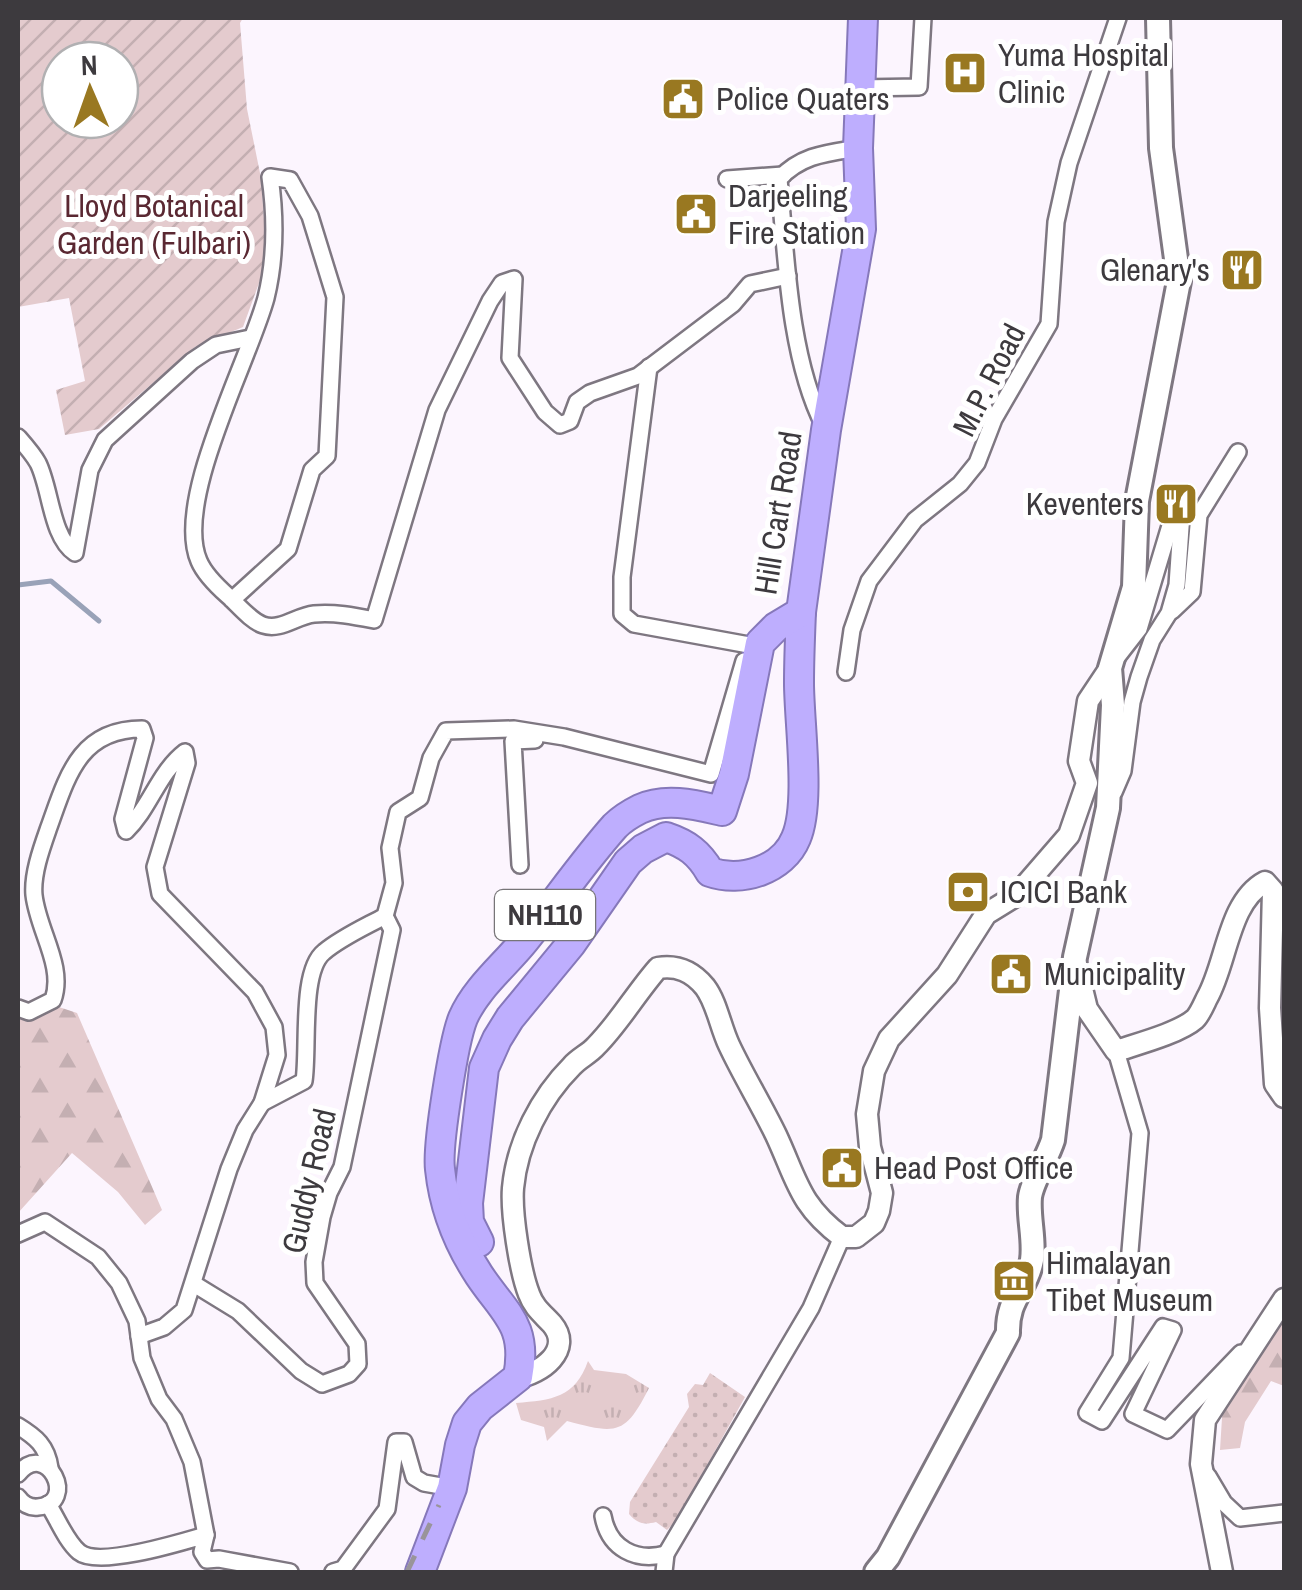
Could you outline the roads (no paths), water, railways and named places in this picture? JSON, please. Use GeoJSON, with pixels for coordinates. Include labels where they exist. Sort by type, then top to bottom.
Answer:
{"type":"FeatureCollection","features":[{"type":"Feature","properties":{"kind":"highway","name":"Hill Cart Road"},"geometry":{"type":"LineString","coordinates":[[754,644],[801,610],[826,430],[861,229],[858,148],[862,18]]}},
{"type":"Feature","properties":{"kind":"highway"},"geometry":{"type":"LineString","coordinates":[[420,1572],[452,1488],[467,1423],[480,1407],[518,1377],[520,1344],[513,1298],[469,1222],[470,1169],[484,1068],[510,1018],[572,944],[628,862],[643,849],[666,837],[682,842],[700,855],[710,872],[726,878],[774,866],[788,853],[798,836],[802,802],[801,610]]}},
{"type":"Feature","properties":{"kind":"highway","name":"NH110"},"geometry":{"type":"LineString","coordinates":[[514,1320],[480,1276],[457,1236],[444,1197],[439,1164],[463,1019],[481,990],[618,823],[642,808],[667,802],[722,811],[734,774],[754,644]]}},
{"type":"Feature","properties":{"kind":"main road"},"geometry":{"type":"LineString","coordinates":[[876,1572],[888,1558],[1008,1333],[1007,1312],[1026,1281],[1032,1258],[1032,1184],[1044,1168],[1054,1140],[1075,957],[1108,808],[1110,668],[1134,587],[1137,501],[1179,281],[1161,148],[1158,18]]}},
{"type":"Feature","properties":{"kind":"street"},"geometry":{"type":"LineString","coordinates":[[859,88],[920,87],[923,18]]}},
{"type":"Feature","properties":{"kind":"street","name":"M.P. Road"},"geometry":{"type":"LineString","coordinates":[[846,672],[852,630],[869,581],[916,520],[960,484],[978,463],[994,419],[1049,324],[1056,222],[1069,163],[1118,18]]}},
{"type":"Feature","properties":{"kind":"street"},"geometry":{"type":"LineString","coordinates":[[826,430],[810,398],[788,276],[779,179],[809,156],[858,148]]}},
{"type":"Feature","properties":{"kind":"street"},"geometry":{"type":"LineString","coordinates":[[727,178],[782,175]]}},
{"type":"Feature","properties":{"kind":"street"},"geometry":{"type":"LineString","coordinates":[[232,600],[288,550],[312,470],[326,456],[335,297],[310,216],[290,180],[270,177],[276,213],[275,254],[265,302],[206,464],[195,518],[199,561],[232,600],[261,625],[280,627],[294,618],[315,614],[340,613],[374,620],[438,410],[502,283],[514,279],[510,358],[544,412],[560,426],[570,421],[577,402],[638,376],[733,304],[750,284],[788,276]]}},
{"type":"Feature","properties":{"kind":"street"},"geometry":{"type":"LineString","coordinates":[[18,437],[36,460],[66,547],[75,553],[90,470],[105,440],[192,361],[216,345],[250,338]]}},
{"type":"Feature","properties":{"kind":"street"},"geometry":{"type":"LineString","coordinates":[[262,1103],[304,1080],[309,973],[321,954],[386,916],[394,883],[390,848],[398,812],[420,798],[431,758],[446,732],[514,730],[564,738],[711,774],[754,644],[634,624],[622,614],[622,577],[650,367]]}},
{"type":"Feature","properties":{"kind":"street"},"geometry":{"type":"LineString","coordinates":[[1108,808],[1124,770],[1132,702],[1152,640],[1169,614],[1192,592],[1199,515],[1238,452]]}},
{"type":"Feature","properties":{"kind":"street"},"geometry":{"type":"LineString","coordinates":[[518,1377],[543,1368],[553,1358],[557,1346],[557,1332],[528,1293],[515,1224],[513,1189],[527,1136],[544,1098],[574,1063],[596,1046],[658,968],[674,966],[685,970],[707,989],[728,1043],[776,1135],[803,1200],[819,1220],[842,1237],[856,1236],[874,1223],[882,1192],[870,1147],[868,1114],[874,1071],[889,1039],[947,975],[986,914],[1017,894],[1069,835],[1087,783],[1079,762],[1088,702],[1138,629],[1172,519],[1182,514],[1177,585],[1169,614]]}},
{"type":"Feature","properties":{"kind":"street"},"geometry":{"type":"LineString","coordinates":[[18,1008],[29,1012],[53,1000],[60,982],[34,891],[41,851],[64,780],[92,744],[106,734],[142,729],[145,738],[123,819],[126,831],[138,820],[174,761],[184,752],[187,763],[155,867],[160,894],[255,992],[274,1028],[277,1055],[262,1103],[245,1130],[229,1169],[184,1310],[164,1327],[138,1329]]}},
{"type":"Feature","properties":{"kind":"street"},"geometry":{"type":"LineString","coordinates":[[520,865],[513,741],[564,738]]}},
{"type":"Feature","properties":{"kind":"street"},"geometry":{"type":"LineString","coordinates":[[1116,1052],[1196,1018],[1220,976],[1233,922],[1254,888],[1265,882],[1274,891],[1270,1008],[1274,1084],[1284,1097]]}},
{"type":"Feature","properties":{"kind":"street","name":"Guddy Road"},"geometry":{"type":"LineString","coordinates":[[194,1284],[238,1311],[301,1371],[322,1384],[348,1374],[358,1364],[357,1344],[315,1283],[314,1262],[328,1192],[342,1167],[392,930],[386,916]]}},
{"type":"Feature","properties":{"kind":"street"},"geometry":{"type":"LineString","coordinates":[[1075,957],[1087,1010],[1116,1052],[1140,1133],[1120,1358],[1088,1413],[1102,1421],[1164,1327],[1173,1330],[1132,1414],[1167,1430],[1268,1324]]}},
{"type":"Feature","properties":{"kind":"street"},"geometry":{"type":"LineString","coordinates":[[18,1234],[44,1222],[98,1257],[119,1282],[138,1329],[142,1358],[192,1462],[206,1536],[202,1552],[207,1560],[290,1572]]}},
{"type":"Feature","properties":{"kind":"street"},"geometry":{"type":"LineString","coordinates":[[664,1572],[666,1554],[810,1308],[842,1237]]}},
{"type":"Feature","properties":{"kind":"street"},"geometry":{"type":"LineString","coordinates":[[1222,1572],[1201,1464],[1205,1420],[1284,1299]]}},
{"type":"Feature","properties":{"kind":"street"},"geometry":{"type":"LineString","coordinates":[[18,1426],[48,1452],[57,1480],[57,1494],[48,1504],[35,1508],[18,1497]]}},
{"type":"Feature","properties":{"kind":"street"},"geometry":{"type":"LineString","coordinates":[[332,1572],[344,1568],[387,1509],[396,1442],[404,1442],[414,1477],[452,1488]]}},
{"type":"Feature","properties":{"kind":"street"},"geometry":{"type":"LineString","coordinates":[[18,1474],[23,1467],[36,1463],[50,1468]]}},
{"type":"Feature","properties":{"kind":"street"},"geometry":{"type":"LineString","coordinates":[[1201,1464],[1224,1503],[1240,1518],[1284,1513]]}},
{"type":"Feature","properties":{"kind":"street"},"geometry":{"type":"LineString","coordinates":[[48,1504],[77,1550],[88,1556],[155,1549],[206,1536]]}},
{"type":"Feature","properties":{"kind":"street"},"geometry":{"type":"LineString","coordinates":[[603,1516],[606,1528],[626,1552],[638,1558],[666,1554]]}},
{"type":"Feature","properties":{"kind":"waterway"},"geometry":{"type":"LineString","coordinates":[[18,585],[51,581],[99,621]]}},
{"type":"Feature","properties":{"kind":"railway"},"geometry":{"type":"LineString","coordinates":[[407,1572],[439,1505]]}},
{"type":"Feature","properties":{"kind":"place","name":"Yuma Hospital Clinic"},"geometry":{"type":"Point","coordinates":[965,73]}},
{"type":"Feature","properties":{"kind":"place","name":"Police Quaters"},"geometry":{"type":"Point","coordinates":[683,99]}},
{"type":"Feature","properties":{"kind":"place","name":"Darjeeling Fire Station"},"geometry":{"type":"Point","coordinates":[696,214]}},
{"type":"Feature","properties":{"kind":"place","name":"Glenary's"},"geometry":{"type":"Point","coordinates":[1242,270]}},
{"type":"Feature","properties":{"kind":"place","name":"Keventers"},"geometry":{"type":"Point","coordinates":[1176,504]}},
{"type":"Feature","properties":{"kind":"place","name":"ICICI Bank"},"geometry":{"type":"Point","coordinates":[968,892]}},
{"type":"Feature","properties":{"kind":"place","name":"Municipality"},"geometry":{"type":"Point","coordinates":[1011,974]}},
{"type":"Feature","properties":{"kind":"place","name":"Head Post Office"},"geometry":{"type":"Point","coordinates":[842,1168]}},
{"type":"Feature","properties":{"kind":"place","name":"Himalayan Tibet Museum"},"geometry":{"type":"Point","coordinates":[1014,1281]}},
{"type":"Feature","properties":{"kind":"park label","name":"Lloyd Botanical Garden (Fulbari)"},"geometry":{"type":"Point","coordinates":[154,224]}}]}
